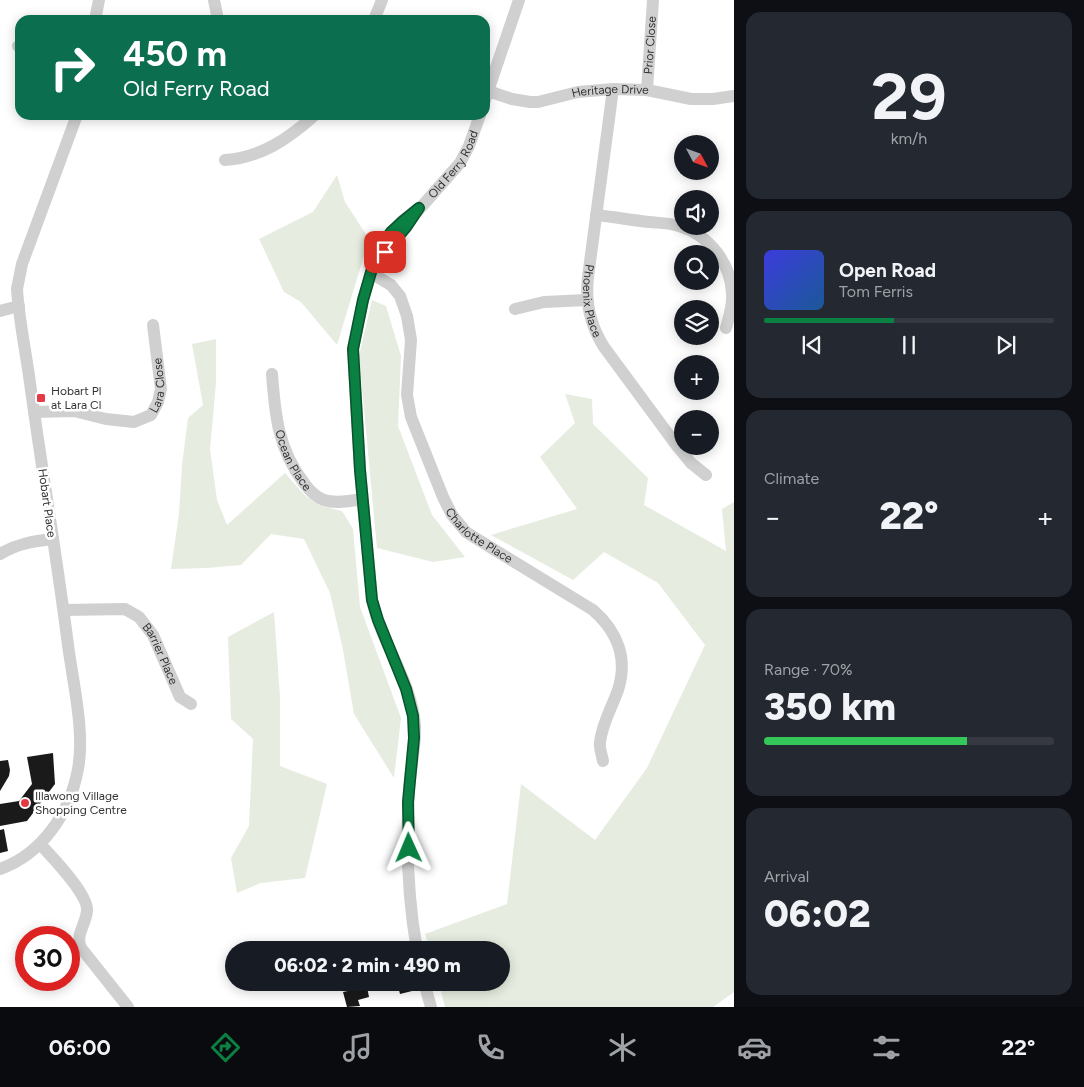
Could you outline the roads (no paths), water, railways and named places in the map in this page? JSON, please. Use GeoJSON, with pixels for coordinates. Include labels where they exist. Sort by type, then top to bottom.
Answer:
{"type":"FeatureCollection","features":[{"type":"Feature","properties":{"kind":"street"},"geometry":{"type":"LineString","coordinates":[[96,15],[99,0]]}},
{"type":"Feature","properties":{"kind":"street"},"geometry":{"type":"LineString","coordinates":[[214,0],[217,15]]}},
{"type":"Feature","properties":{"kind":"street"},"geometry":{"type":"LineString","coordinates":[[376,15],[382,0]]}},
{"type":"Feature","properties":{"kind":"street"},"geometry":{"type":"LineString","coordinates":[[490,86],[519,0]]}},
{"type":"Feature","properties":{"kind":"street","name":"Prior Close"},"geometry":{"type":"LineString","coordinates":[[647,90],[653,0]]}},
{"type":"Feature","properties":{"kind":"street","name":"Heritage Drive"},"geometry":{"type":"LineString","coordinates":[[490,95],[538,102],[578,92],[613,88],[647,90],[692,99],[734,96]]}},
{"type":"Feature","properties":{"kind":"street","name":"Phoenix Place"},"geometry":{"type":"LineString","coordinates":[[613,88],[587,300],[592,323],[604,347],[684,455],[706,475]]}},
{"type":"Feature","properties":{"kind":"street","name":"Hobart Place"},"geometry":{"type":"LineString","coordinates":[[0,869],[25,857],[40,844],[63,812],[73,789],[78,767],[79,729],[64,610],[17,289],[22,264],[75,120]]}},
{"type":"Feature","properties":{"kind":"street"},"geometry":{"type":"LineString","coordinates":[[225,160],[243,159],[264,152],[309,120]]}},
{"type":"Feature","properties":{"kind":"street","name":"Old Ferry Road"},"geometry":{"type":"LineString","coordinates":[[416,941],[411,899],[408,816],[415,726],[406,689],[375,610],[362,499],[353,349],[363,300],[376,255],[384,240],[419,208],[460,163],[469,146],[478,120]]}},
{"type":"Feature","properties":{"kind":"street"},"geometry":{"type":"LineString","coordinates":[[596,215],[671,224],[688,230],[704,239],[719,254],[728,272],[732,302],[726,328]]}},
{"type":"Feature","properties":{"kind":"street","name":"Charlotte Place"},"geometry":{"type":"LineString","coordinates":[[371,273],[396,290],[404,306],[411,340],[407,386],[408,406],[452,515],[466,532],[593,610],[603,619],[617,642],[621,653],[622,670],[618,691],[602,732],[600,744],[603,761]]}},
{"type":"Feature","properties":{"kind":"street"},"geometry":{"type":"LineString","coordinates":[[515,310],[544,302],[587,300]]}},
{"type":"Feature","properties":{"kind":"street"},"geometry":{"type":"LineString","coordinates":[[0,311],[19,306]]}},
{"type":"Feature","properties":{"kind":"street","name":"Lara Close"},"geometry":{"type":"LineString","coordinates":[[34,412],[74,411],[106,419],[134,422],[150,415],[158,402],[161,389],[154,325]]}},
{"type":"Feature","properties":{"kind":"street","name":"Ocean Place"},"geometry":{"type":"LineString","coordinates":[[272,374],[277,423],[293,468],[312,492],[325,501],[362,499]]}},
{"type":"Feature","properties":{"kind":"street"},"geometry":{"type":"LineString","coordinates":[[0,554],[9,548],[32,541],[53,539]]}},
{"type":"Feature","properties":{"kind":"street","name":"Barrier Place"},"geometry":{"type":"LineString","coordinates":[[64,610],[125,610],[139,617],[154,635],[180,697],[191,704]]}},
{"type":"Feature","properties":{"kind":"street"},"geometry":{"type":"LineString","coordinates":[[40,844],[85,899],[87,912],[79,943],[128,1007]]}},
{"type":"Feature","properties":{"kind":"street"},"geometry":{"type":"LineString","coordinates":[[427,991],[431,1007]]}},
{"type":"Feature","properties":{"kind":"place","name":"Hobart Pl at Lara Cl"},"geometry":{"type":"Point","coordinates":[41,398]}},
{"type":"Feature","properties":{"kind":"place","name":"Illawong Village Shopping Centre"},"geometry":{"type":"Point","coordinates":[25,803]}}]}
